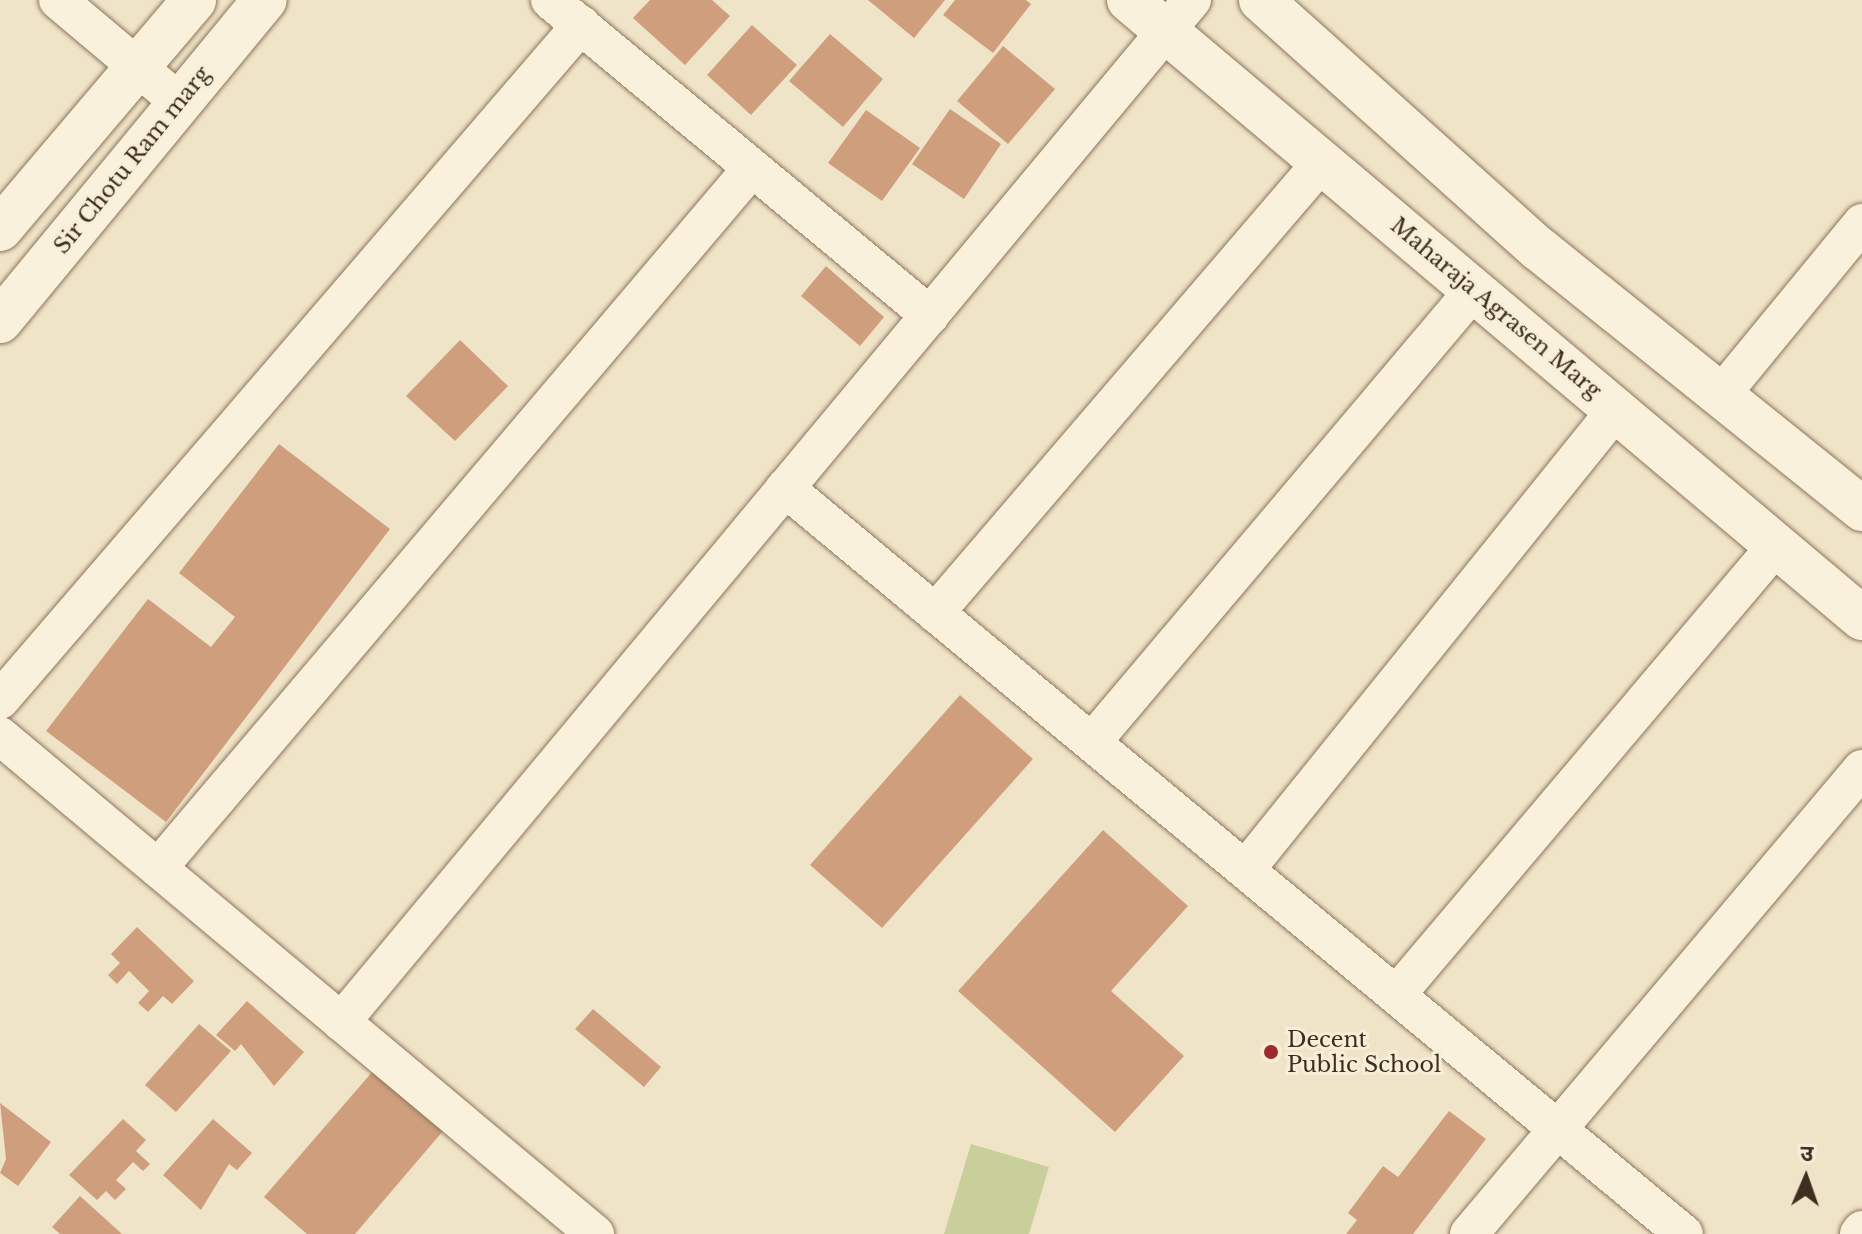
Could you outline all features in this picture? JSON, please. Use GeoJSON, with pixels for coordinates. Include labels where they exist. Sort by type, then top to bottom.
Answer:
{"type":"FeatureCollection","features":[{"type":"Feature","properties":{"kind":"street"},"geometry":{"type":"LineString","coordinates":[[58,0],[179,102]]}},
{"type":"Feature","properties":{"kind":"street"},"geometry":{"type":"LineString","coordinates":[[1,226],[194,0]]}},
{"type":"Feature","properties":{"kind":"street","name":"Sir Chotu Ram marg"},"geometry":{"type":"LineString","coordinates":[[0,321],[265,0]]}},
{"type":"Feature","properties":{"kind":"street"},"geometry":{"type":"LineString","coordinates":[[550,0],[930,315]]}},
{"type":"Feature","properties":{"kind":"street","name":"Maharaja Agrasen Marg"},"geometry":{"type":"LineString","coordinates":[[1129,0],[1179,16],[1322,162],[1862,618]]}},
{"type":"Feature","properties":{"kind":"street"},"geometry":{"type":"LineString","coordinates":[[1261,0],[1539,249],[1862,509]]}},
{"type":"Feature","properties":{"kind":"street"},"geometry":{"type":"LineString","coordinates":[[341,1022],[1179,16]]}},
{"type":"Feature","properties":{"kind":"street"},"geometry":{"type":"LineString","coordinates":[[0,700],[581,25]]}},
{"type":"Feature","properties":{"kind":"street"},"geometry":{"type":"LineString","coordinates":[[935,613],[1322,162]]}},
{"type":"Feature","properties":{"kind":"street"},"geometry":{"type":"LineString","coordinates":[[158,868],[752,168]]}},
{"type":"Feature","properties":{"kind":"street"},"geometry":{"type":"LineString","coordinates":[[1720,396],[1862,223]]}},
{"type":"Feature","properties":{"kind":"street"},"geometry":{"type":"LineString","coordinates":[[1092,742],[1474,290]]}},
{"type":"Feature","properties":{"kind":"street"},"geometry":{"type":"LineString","coordinates":[[1246,869],[1616,410]]}},
{"type":"Feature","properties":{"kind":"street"},"geometry":{"type":"LineString","coordinates":[[785,488],[1684,1234]]}},
{"type":"Feature","properties":{"kind":"street"},"geometry":{"type":"LineString","coordinates":[[1397,994],[1776,546]]}},
{"type":"Feature","properties":{"kind":"street"},"geometry":{"type":"LineString","coordinates":[[0,736],[341,1022],[571,1227]]}},
{"type":"Feature","properties":{"kind":"street"},"geometry":{"type":"LineString","coordinates":[[1469,1234],[1862,769]]}},
{"type":"Feature","properties":{"kind":"green space"},"geometry":{"type":"Polygon","coordinates":[[[971,1144],[1049,1167],[1029,1234],[944,1234],[971,1144]]]}},
{"type":"Feature","properties":{"kind":"building"},"geometry":{"type":"Polygon","coordinates":[[[650,0],[712,0],[730,16],[685,65],[633,18],[650,0]]]}},
{"type":"Feature","properties":{"kind":"building"},"geometry":{"type":"Polygon","coordinates":[[[868,0],[945,0],[914,38],[868,0]]]}},
{"type":"Feature","properties":{"kind":"building"},"geometry":{"type":"Polygon","coordinates":[[[955,0],[1026,0],[1031,4],[993,53],[943,15],[955,0]]]}},
{"type":"Feature","properties":{"kind":"building"},"geometry":{"type":"Polygon","coordinates":[[[752,25],[797,65],[751,115],[707,75],[752,25]]]}},
{"type":"Feature","properties":{"kind":"building"},"geometry":{"type":"Polygon","coordinates":[[[830,34],[883,79],[843,127],[789,81],[830,34]]]}},
{"type":"Feature","properties":{"kind":"building"},"geometry":{"type":"Polygon","coordinates":[[[1003,46],[1055,89],[1008,144],[957,101],[1003,46]]]}},
{"type":"Feature","properties":{"kind":"building"},"geometry":{"type":"Polygon","coordinates":[[[950,109],[1001,144],[964,199],[912,164],[950,109]]]}},
{"type":"Feature","properties":{"kind":"building"},"geometry":{"type":"Polygon","coordinates":[[[866,110],[920,148],[882,201],[828,163],[866,110]]]}},
{"type":"Feature","properties":{"kind":"building"},"geometry":{"type":"Polygon","coordinates":[[[826,266],[884,317],[860,346],[801,296],[826,266]]]}},
{"type":"Feature","properties":{"kind":"building"},"geometry":{"type":"Polygon","coordinates":[[[460,340],[508,386],[455,441],[406,396],[460,340]]]}},
{"type":"Feature","properties":{"kind":"building"},"geometry":{"type":"Polygon","coordinates":[[[279,444],[390,529],[166,822],[46,731],[148,599],[211,647],[235,617],[179,573],[279,444]]]}},
{"type":"Feature","properties":{"kind":"building"},"geometry":{"type":"Polygon","coordinates":[[[960,695],[1033,759],[882,928],[810,865],[960,695]]]}},
{"type":"Feature","properties":{"kind":"building"},"geometry":{"type":"Polygon","coordinates":[[[1103,830],[1188,906],[1111,991],[1184,1056],[1115,1132],[958,991],[1103,830]]]}},
{"type":"Feature","properties":{"kind":"building"},"geometry":{"type":"Polygon","coordinates":[[[137,927],[194,981],[172,1004],[163,996],[148,1012],[138,1003],[149,991],[129,971],[117,984],[108,975],[120,963],[111,954],[137,927]]]}},
{"type":"Feature","properties":{"kind":"building"},"geometry":{"type":"Polygon","coordinates":[[[247,1001],[304,1052],[274,1086],[241,1044],[235,1051],[216,1035],[247,1001]]]}},
{"type":"Feature","properties":{"kind":"building"},"geometry":{"type":"Polygon","coordinates":[[[593,1009],[661,1067],[644,1087],[575,1029],[593,1009]]]}},
{"type":"Feature","properties":{"kind":"building"},"geometry":{"type":"Polygon","coordinates":[[[199,1024],[231,1051],[176,1112],[145,1085],[199,1024]]]}},
{"type":"Feature","properties":{"kind":"building"},"geometry":{"type":"Polygon","coordinates":[[[373,1071],[443,1131],[355,1234],[307,1234],[264,1197],[373,1071]]]}},
{"type":"Feature","properties":{"kind":"building"},"geometry":{"type":"Polygon","coordinates":[[[0,1103],[51,1142],[18,1186],[0,1173],[6,1159],[0,1103]]]}},
{"type":"Feature","properties":{"kind":"building"},"geometry":{"type":"Polygon","coordinates":[[[1449,1111],[1486,1139],[1413,1234],[1346,1234],[1357,1220],[1348,1213],[1383,1166],[1398,1177],[1449,1111]]]}},
{"type":"Feature","properties":{"kind":"building"},"geometry":{"type":"Polygon","coordinates":[[[123,1119],[146,1140],[136,1151],[150,1164],[143,1171],[133,1162],[116,1180],[126,1189],[115,1200],[106,1191],[97,1200],[69,1175],[123,1119]]]}},
{"type":"Feature","properties":{"kind":"building"},"geometry":{"type":"Polygon","coordinates":[[[213,1119],[252,1153],[237,1170],[229,1164],[201,1210],[163,1175],[213,1119]]]}},
{"type":"Feature","properties":{"kind":"building"},"geometry":{"type":"Polygon","coordinates":[[[80,1196],[122,1234],[60,1234],[52,1227],[80,1196]]]}},
{"type":"Feature","properties":{"kind":"place","name":"Decent Public School"},"geometry":{"type":"Point","coordinates":[1271,1052]}}]}
